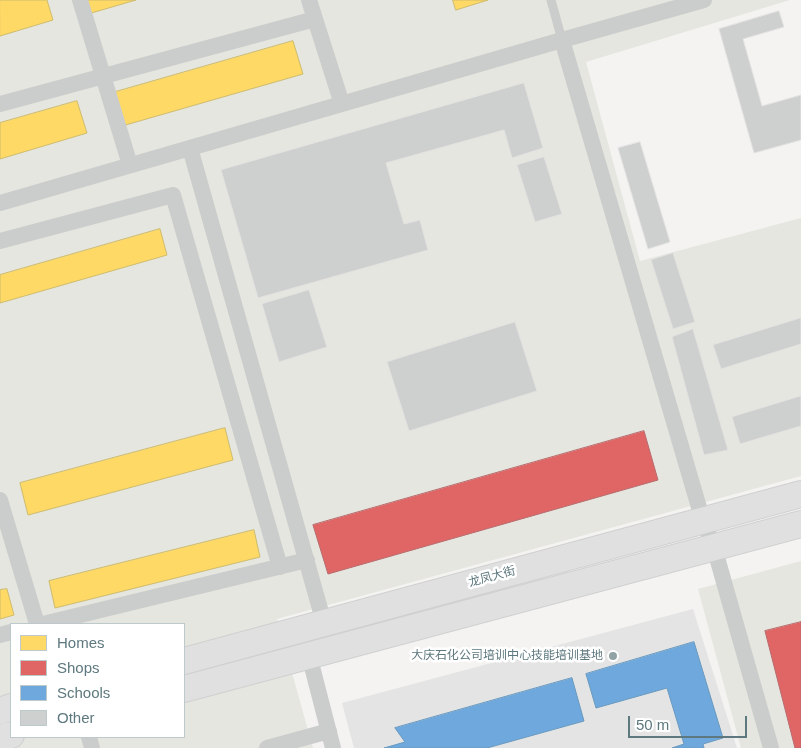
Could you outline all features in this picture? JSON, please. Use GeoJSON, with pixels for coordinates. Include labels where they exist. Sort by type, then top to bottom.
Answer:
{"type":"FeatureCollection","features":[{"type":"Feature","properties":{"kind":"main road","name":"龙凤大街"},"geometry":{"type":"LineString","coordinates":[[185,661],[801,494]]}},
{"type":"Feature","properties":{"kind":"main road"},"geometry":{"type":"LineString","coordinates":[[185,689],[801,524]]}},
{"type":"Feature","properties":{"kind":"street"},"geometry":{"type":"LineString","coordinates":[[80,0],[130,165]]}},
{"type":"Feature","properties":{"kind":"street"},"geometry":{"type":"LineString","coordinates":[[309,0],[342,104]]}},
{"type":"Feature","properties":{"kind":"street"},"geometry":{"type":"LineString","coordinates":[[0,203],[704,0]]}},
{"type":"Feature","properties":{"kind":"street"},"geometry":{"type":"LineString","coordinates":[[0,104],[315,19]]}},
{"type":"Feature","properties":{"kind":"street"},"geometry":{"type":"LineString","coordinates":[[562,40],[703,521],[714,547],[771,748]]}},
{"type":"Feature","properties":{"kind":"street"},"geometry":{"type":"LineString","coordinates":[[190,148],[324,623]]}},
{"type":"Feature","properties":{"kind":"street"},"geometry":{"type":"LineString","coordinates":[[0,241],[173,195],[280,567]]}},
{"type":"Feature","properties":{"kind":"street"},"geometry":{"type":"LineString","coordinates":[[236,414],[263,407]]}},
{"type":"Feature","properties":{"kind":"street"},"geometry":{"type":"LineString","coordinates":[[0,500],[36,623]]}},
{"type":"Feature","properties":{"kind":"street"},"geometry":{"type":"LineString","coordinates":[[47,623],[307,560]]}},
{"type":"Feature","properties":{"kind":"street"},"geometry":{"type":"LineString","coordinates":[[309,655],[333,748]]}},
{"type":"Feature","properties":{"kind":"street"},"geometry":{"type":"LineString","coordinates":[[267,748],[329,731]]}},
{"type":"Feature","properties":{"kind":"lane"},"geometry":{"type":"LineString","coordinates":[[551,0],[562,40]]}},
{"type":"Feature","properties":{"kind":"shaded area"},"geometry":{"type":"Polygon","coordinates":[[[0,0],[790,0],[586,62],[640,261],[801,218],[801,476],[277,619],[313,748],[0,748],[0,0]]]}},
{"type":"Feature","properties":{"kind":"shaded area"},"geometry":{"type":"Polygon","coordinates":[[[801,561],[801,748],[741,748],[698,589],[801,561]]]}},
{"type":"Feature","properties":{"kind":"shaded area","name":"大庆石化公司培训中心技能培训基地"},"geometry":{"type":"Polygon","coordinates":[[[693,609],[737,748],[354,748],[342,703],[693,609]]]}},
{"type":"Feature","properties":{"kind":"building: Homes"},"geometry":{"type":"Polygon","coordinates":[[[0,0],[47,0],[53,20],[0,36],[0,0]]]}},
{"type":"Feature","properties":{"kind":"building: Homes"},"geometry":{"type":"Polygon","coordinates":[[[84,0],[136,0],[88,14],[84,0]]]}},
{"type":"Feature","properties":{"kind":"building: Homes"},"geometry":{"type":"Polygon","coordinates":[[[453,0],[488,0],[456,10],[453,0]]]}},
{"type":"Feature","properties":{"kind":"building: Homes"},"geometry":{"type":"Polygon","coordinates":[[[293,41],[303,74],[122,126],[112,93],[293,41]]]}},
{"type":"Feature","properties":{"kind":"building: Homes"},"geometry":{"type":"Polygon","coordinates":[[[77,101],[87,133],[0,159],[0,123],[77,101]]]}},
{"type":"Feature","properties":{"kind":"building: Homes"},"geometry":{"type":"Polygon","coordinates":[[[160,229],[167,255],[0,303],[0,275],[160,229]]]}},
{"type":"Feature","properties":{"kind":"building: Homes"},"geometry":{"type":"Polygon","coordinates":[[[225,428],[233,460],[28,515],[20,483],[225,428]]]}},
{"type":"Feature","properties":{"kind":"building: Homes"},"geometry":{"type":"Polygon","coordinates":[[[254,530],[260,557],[55,608],[49,581],[254,530]]]}},
{"type":"Feature","properties":{"kind":"building: Homes"},"geometry":{"type":"Polygon","coordinates":[[[7,589],[14,615],[0,619],[0,590],[7,589]]]}},
{"type":"Feature","properties":{"kind":"building: Shops"},"geometry":{"type":"Polygon","coordinates":[[[644,431],[658,480],[328,574],[313,525],[644,431]]]}},
{"type":"Feature","properties":{"kind":"building: Shops"},"geometry":{"type":"Polygon","coordinates":[[[801,622],[801,748],[795,748],[765,631],[801,622]]]}},
{"type":"Feature","properties":{"kind":"building: Schools"},"geometry":{"type":"Polygon","coordinates":[[[694,642],[723,738],[703,744],[704,748],[672,748],[684,744],[667,688],[596,708],[586,674],[694,642]]]}},
{"type":"Feature","properties":{"kind":"building: Schools"},"geometry":{"type":"Polygon","coordinates":[[[572,678],[584,721],[487,748],[384,748],[405,742],[395,728],[572,678]]]}},
{"type":"Feature","properties":{"kind":"building: Other"},"geometry":{"type":"Polygon","coordinates":[[[779,11],[784,27],[743,39],[762,106],[801,95],[801,140],[754,153],[719,29],[779,11]]]}},
{"type":"Feature","properties":{"kind":"building: Other"},"geometry":{"type":"Polygon","coordinates":[[[524,83],[543,148],[512,158],[504,130],[386,163],[404,224],[420,220],[428,250],[258,298],[221,170],[524,83]]]}},
{"type":"Feature","properties":{"kind":"building: Other"},"geometry":{"type":"Polygon","coordinates":[[[640,142],[670,242],[648,249],[618,148],[640,142]]]}},
{"type":"Feature","properties":{"kind":"building: Other"},"geometry":{"type":"Polygon","coordinates":[[[544,157],[562,214],[535,222],[517,165],[544,157]]]}},
{"type":"Feature","properties":{"kind":"building: Other"},"geometry":{"type":"Polygon","coordinates":[[[673,253],[695,322],[673,329],[651,260],[673,253]]]}},
{"type":"Feature","properties":{"kind":"building: Other"},"geometry":{"type":"Polygon","coordinates":[[[309,290],[327,347],[279,362],[262,304],[309,290]]]}},
{"type":"Feature","properties":{"kind":"building: Other"},"geometry":{"type":"Polygon","coordinates":[[[801,318],[801,344],[721,369],[713,345],[801,318]]]}},
{"type":"Feature","properties":{"kind":"building: Other"},"geometry":{"type":"Polygon","coordinates":[[[515,322],[537,391],[409,431],[387,362],[515,322]]]}},
{"type":"Feature","properties":{"kind":"building: Other"},"geometry":{"type":"Polygon","coordinates":[[[693,329],[728,450],[704,455],[672,337],[693,329]]]}},
{"type":"Feature","properties":{"kind":"building: Other"},"geometry":{"type":"Polygon","coordinates":[[[801,396],[801,426],[740,444],[732,417],[801,396]]]}},
{"type":"Feature","properties":{"kind":"place","name":"大庆石化公司培训中心技能培训基地"},"geometry":{"type":"Point","coordinates":[613,656]}}]}
